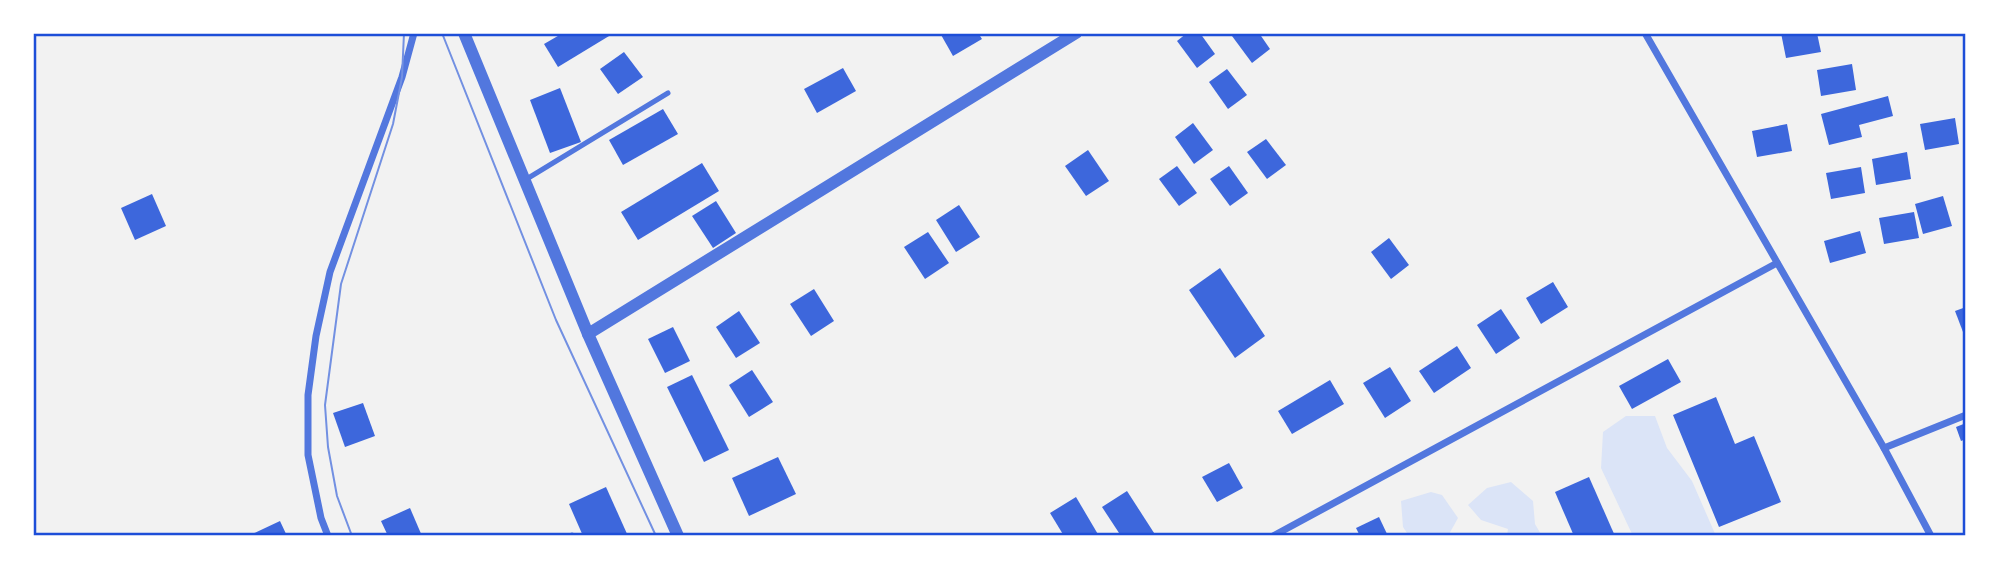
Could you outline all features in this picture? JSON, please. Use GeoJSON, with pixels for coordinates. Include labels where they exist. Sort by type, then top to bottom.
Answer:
{"type":"FeatureCollection","features":[{"type":"Feature","properties":{"kind":"street"},"geometry":{"type":"LineString","coordinates":[[328,536],[321,518],[308,455],[308,395],[316,336],[330,272],[402,77],[414,33]]}},
{"type":"Feature","properties":{"kind":"street"},"geometry":{"type":"LineString","coordinates":[[464,33],[588,334],[678,536]]}},
{"type":"Feature","properties":{"kind":"street"},"geometry":{"type":"LineString","coordinates":[[588,334],[1076,33]]}},
{"type":"Feature","properties":{"kind":"street"},"geometry":{"type":"LineString","coordinates":[[1644,33],[1884,448],[1931,536]]}},
{"type":"Feature","properties":{"kind":"street"},"geometry":{"type":"LineString","coordinates":[[1273,536],[1777,263]]}},
{"type":"Feature","properties":{"kind":"street"},"geometry":{"type":"LineString","coordinates":[[1884,448],[1966,415]]}},
{"type":"Feature","properties":{"kind":"lane"},"geometry":{"type":"LineString","coordinates":[[525,180],[668,93]]}},
{"type":"Feature","properties":{"kind":"shaded area"},"geometry":{"type":"Polygon","coordinates":[[[1626,416],[1655,416],[1667,448],[1692,481],[1716,536],[1633,536],[1601,468],[1603,432],[1626,416]]]}},
{"type":"Feature","properties":{"kind":"shaded area"},"geometry":{"type":"Polygon","coordinates":[[[1511,482],[1533,501],[1535,524],[1542,536],[1507,536],[1508,529],[1481,520],[1468,505],[1487,488],[1511,482]]]}},
{"type":"Feature","properties":{"kind":"shaded area"},"geometry":{"type":"Polygon","coordinates":[[[1431,492],[1442,495],[1458,518],[1448,536],[1409,536],[1403,527],[1401,501],[1431,492]]]}},
{"type":"Feature","properties":{"kind":"building"},"geometry":{"type":"Polygon","coordinates":[[[563,33],[614,33],[558,67],[544,44],[563,33]]]}},
{"type":"Feature","properties":{"kind":"building"},"geometry":{"type":"Polygon","coordinates":[[[940,33],[978,33],[982,39],[953,56],[940,33]]]}},
{"type":"Feature","properties":{"kind":"building"},"geometry":{"type":"Polygon","coordinates":[[[1187,33],[1200,33],[1215,54],[1197,68],[1177,41],[1187,33]]]}},
{"type":"Feature","properties":{"kind":"building"},"geometry":{"type":"Polygon","coordinates":[[[1236,33],[1259,33],[1270,49],[1252,63],[1232,36],[1236,33]]]}},
{"type":"Feature","properties":{"kind":"building"},"geometry":{"type":"Polygon","coordinates":[[[1781,33],[1817,33],[1821,52],[1786,58],[1781,33]]]}},
{"type":"Feature","properties":{"kind":"building"},"geometry":{"type":"Polygon","coordinates":[[[624,52],[643,77],[618,94],[600,69],[624,52]]]}},
{"type":"Feature","properties":{"kind":"building"},"geometry":{"type":"Polygon","coordinates":[[[1852,64],[1856,90],[1821,96],[1817,70],[1852,64]]]}},
{"type":"Feature","properties":{"kind":"building"},"geometry":{"type":"Polygon","coordinates":[[[843,68],[856,91],[817,113],[804,89],[843,68]]]}},
{"type":"Feature","properties":{"kind":"building"},"geometry":{"type":"Polygon","coordinates":[[[1227,69],[1247,95],[1228,109],[1209,82],[1227,69]]]}},
{"type":"Feature","properties":{"kind":"building"},"geometry":{"type":"Polygon","coordinates":[[[560,88],[581,142],[550,153],[530,100],[560,88]]]}},
{"type":"Feature","properties":{"kind":"building"},"geometry":{"type":"Polygon","coordinates":[[[1888,96],[1893,116],[1859,125],[1862,137],[1829,145],[1821,114],[1888,96]]]}},
{"type":"Feature","properties":{"kind":"building"},"geometry":{"type":"Polygon","coordinates":[[[663,109],[678,134],[623,165],[609,140],[663,109]]]}},
{"type":"Feature","properties":{"kind":"building"},"geometry":{"type":"Polygon","coordinates":[[[1955,118],[1959,144],[1925,150],[1920,124],[1955,118]]]}},
{"type":"Feature","properties":{"kind":"building"},"geometry":{"type":"Polygon","coordinates":[[[1193,123],[1213,150],[1194,164],[1175,137],[1193,123]]]}},
{"type":"Feature","properties":{"kind":"building"},"geometry":{"type":"Polygon","coordinates":[[[1787,124],[1792,151],[1757,157],[1752,131],[1787,124]]]}},
{"type":"Feature","properties":{"kind":"building"},"geometry":{"type":"Polygon","coordinates":[[[1266,139],[1286,165],[1267,179],[1247,152],[1266,139]]]}},
{"type":"Feature","properties":{"kind":"building"},"geometry":{"type":"Polygon","coordinates":[[[1088,150],[1109,181],[1086,196],[1065,166],[1088,150]]]}},
{"type":"Feature","properties":{"kind":"building"},"geometry":{"type":"Polygon","coordinates":[[[1907,152],[1911,179],[1876,185],[1872,159],[1907,152]]]}},
{"type":"Feature","properties":{"kind":"building"},"geometry":{"type":"Polygon","coordinates":[[[702,163],[719,191],[638,240],[621,212],[702,163]]]}},
{"type":"Feature","properties":{"kind":"building"},"geometry":{"type":"Polygon","coordinates":[[[1177,166],[1197,193],[1179,206],[1159,179],[1177,166]]]}},
{"type":"Feature","properties":{"kind":"building"},"geometry":{"type":"Polygon","coordinates":[[[1229,166],[1248,193],[1230,206],[1210,179],[1229,166]]]}},
{"type":"Feature","properties":{"kind":"building"},"geometry":{"type":"Polygon","coordinates":[[[1861,167],[1865,193],[1831,199],[1826,173],[1861,167]]]}},
{"type":"Feature","properties":{"kind":"building"},"geometry":{"type":"Polygon","coordinates":[[[152,194],[166,226],[135,240],[121,208],[152,194]]]}},
{"type":"Feature","properties":{"kind":"building"},"geometry":{"type":"Polygon","coordinates":[[[1943,196],[1952,226],[1923,234],[1915,204],[1943,196]]]}},
{"type":"Feature","properties":{"kind":"building"},"geometry":{"type":"Polygon","coordinates":[[[716,201],[736,233],[713,248],[692,216],[716,201]]]}},
{"type":"Feature","properties":{"kind":"building"},"geometry":{"type":"Polygon","coordinates":[[[959,205],[980,237],[956,252],[936,220],[959,205]]]}},
{"type":"Feature","properties":{"kind":"building"},"geometry":{"type":"Polygon","coordinates":[[[1914,212],[1919,238],[1884,244],[1879,218],[1914,212]]]}},
{"type":"Feature","properties":{"kind":"building"},"geometry":{"type":"Polygon","coordinates":[[[1860,231],[1866,253],[1830,263],[1824,241],[1860,231]]]}},
{"type":"Feature","properties":{"kind":"building"},"geometry":{"type":"Polygon","coordinates":[[[928,232],[949,263],[925,279],[904,247],[928,232]]]}},
{"type":"Feature","properties":{"kind":"building"},"geometry":{"type":"Polygon","coordinates":[[[1389,238],[1409,265],[1391,279],[1371,252],[1389,238]]]}},
{"type":"Feature","properties":{"kind":"building"},"geometry":{"type":"Polygon","coordinates":[[[1220,268],[1265,336],[1235,358],[1189,290],[1220,268]]]}},
{"type":"Feature","properties":{"kind":"building"},"geometry":{"type":"Polygon","coordinates":[[[1553,282],[1568,307],[1541,324],[1526,298],[1553,282]]]}},
{"type":"Feature","properties":{"kind":"building"},"geometry":{"type":"Polygon","coordinates":[[[814,289],[834,321],[811,336],[790,304],[814,289]]]}},
{"type":"Feature","properties":{"kind":"building"},"geometry":{"type":"Polygon","coordinates":[[[1966,307],[1966,330],[1963,332],[1955,311],[1966,307]]]}},
{"type":"Feature","properties":{"kind":"building"},"geometry":{"type":"Polygon","coordinates":[[[1501,309],[1520,338],[1496,354],[1477,325],[1501,309]]]}},
{"type":"Feature","properties":{"kind":"building"},"geometry":{"type":"Polygon","coordinates":[[[739,311],[760,343],[736,358],[716,327],[739,311]]]}},
{"type":"Feature","properties":{"kind":"building"},"geometry":{"type":"Polygon","coordinates":[[[673,327],[690,361],[665,373],[648,339],[673,327]]]}},
{"type":"Feature","properties":{"kind":"building"},"geometry":{"type":"Polygon","coordinates":[[[1457,346],[1471,368],[1434,393],[1419,371],[1457,346]]]}},
{"type":"Feature","properties":{"kind":"building"},"geometry":{"type":"Polygon","coordinates":[[[1668,359],[1681,382],[1632,409],[1619,386],[1668,359]]]}},
{"type":"Feature","properties":{"kind":"building"},"geometry":{"type":"Polygon","coordinates":[[[1390,367],[1411,401],[1385,418],[1363,383],[1390,367]]]}},
{"type":"Feature","properties":{"kind":"building"},"geometry":{"type":"Polygon","coordinates":[[[752,370],[773,402],[749,417],[729,385],[752,370]]]}},
{"type":"Feature","properties":{"kind":"building"},"geometry":{"type":"Polygon","coordinates":[[[692,375],[729,450],[704,462],[667,387],[692,375]]]}},
{"type":"Feature","properties":{"kind":"building"},"geometry":{"type":"Polygon","coordinates":[[[1330,380],[1344,404],[1292,434],[1278,411],[1330,380]]]}},
{"type":"Feature","properties":{"kind":"building"},"geometry":{"type":"Polygon","coordinates":[[[1716,397],[1735,444],[1754,436],[1781,502],[1719,527],[1673,415],[1716,397]]]}},
{"type":"Feature","properties":{"kind":"building"},"geometry":{"type":"Polygon","coordinates":[[[363,403],[375,436],[345,447],[333,413],[363,403]]]}},
{"type":"Feature","properties":{"kind":"building"},"geometry":{"type":"Polygon","coordinates":[[[1966,423],[1966,439],[1961,441],[1956,427],[1966,423]]]}},
{"type":"Feature","properties":{"kind":"building"},"geometry":{"type":"Polygon","coordinates":[[[778,457],[796,494],[749,516],[732,478],[778,457]]]}},
{"type":"Feature","properties":{"kind":"building"},"geometry":{"type":"Polygon","coordinates":[[[1229,463],[1243,488],[1217,502],[1202,477],[1229,463]]]}},
{"type":"Feature","properties":{"kind":"building"},"geometry":{"type":"Polygon","coordinates":[[[1589,477],[1615,536],[1574,536],[1555,492],[1589,477]]]}},
{"type":"Feature","properties":{"kind":"building"},"geometry":{"type":"Polygon","coordinates":[[[606,487],[628,536],[583,536],[569,504],[606,487]]]}},
{"type":"Feature","properties":{"kind":"building"},"geometry":{"type":"Polygon","coordinates":[[[1127,491],[1156,536],[1121,536],[1102,507],[1127,491]]]}},
{"type":"Feature","properties":{"kind":"building"},"geometry":{"type":"Polygon","coordinates":[[[1076,497],[1099,536],[1064,536],[1050,513],[1076,497]]]}},
{"type":"Feature","properties":{"kind":"building"},"geometry":{"type":"Polygon","coordinates":[[[410,508],[422,536],[388,536],[381,521],[410,508]]]}},
{"type":"Feature","properties":{"kind":"building"},"geometry":{"type":"Polygon","coordinates":[[[1379,517],[1388,536],[1360,536],[1356,528],[1379,517]]]}},
{"type":"Feature","properties":{"kind":"building"},"geometry":{"type":"Polygon","coordinates":[[[280,521],[287,536],[248,536],[280,521]]]}},
{"type":"Feature","properties":{"kind":"tram line"},"geometry":{"type":"LineString","coordinates":[[352,536],[337,496],[328,447],[325,405],[341,284],[393,124],[402,77],[404,33]]}},
{"type":"Feature","properties":{"kind":"tram line"},"geometry":{"type":"LineString","coordinates":[[442,33],[556,320],[656,536]]}}]}
